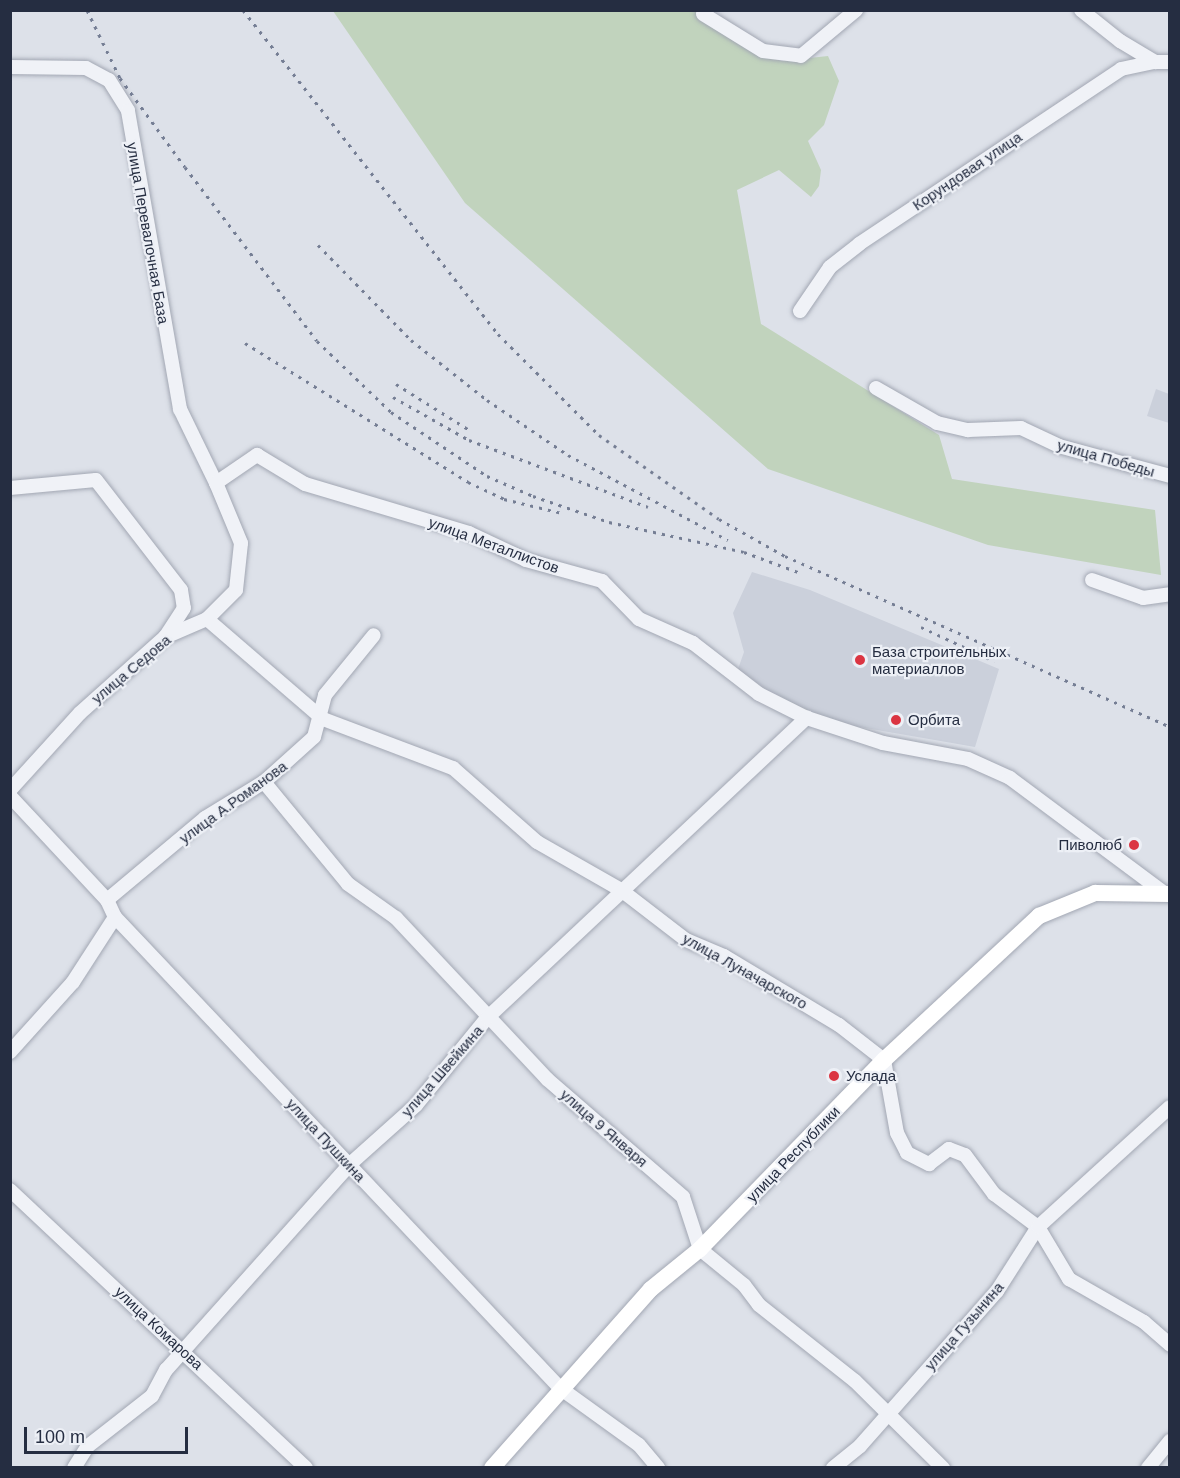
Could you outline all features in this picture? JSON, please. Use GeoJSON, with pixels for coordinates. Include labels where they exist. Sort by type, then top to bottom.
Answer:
{"type":"FeatureCollection","features":[{"type":"Feature","properties":{"kind":"main road","name":"улица Республики"},"geometry":{"type":"LineString","coordinates":[[492,1467],[560,1388],[651,1289],[700,1249],[884,1060],[1039,916],[1095,893],[1166,893]]}},
{"type":"Feature","properties":{"kind":"street"},"geometry":{"type":"LineString","coordinates":[[703,14],[763,51],[801,56],[856,10]]}},
{"type":"Feature","properties":{"kind":"street"},"geometry":{"type":"LineString","coordinates":[[1081,10],[1155,62]]}},
{"type":"Feature","properties":{"kind":"street","name":"Корундовая улица"},"geometry":{"type":"LineString","coordinates":[[800,311],[830,267],[859,244],[1121,69],[1155,62],[1170,62]]}},
{"type":"Feature","properties":{"kind":"street","name":"улица Перевалочная База"},"geometry":{"type":"LineString","coordinates":[[10,67],[86,68],[109,80],[128,111],[180,409],[216,483]]}},
{"type":"Feature","properties":{"kind":"street","name":"улица Победы"},"geometry":{"type":"LineString","coordinates":[[876,388],[937,423],[968,430],[1021,428],[1059,446],[1170,476]]}},
{"type":"Feature","properties":{"kind":"street","name":"улица Металлистов"},"geometry":{"type":"LineString","coordinates":[[216,483],[257,454],[305,484],[469,533],[526,560],[602,581],[639,619],[693,643],[759,694],[807,718],[883,743],[968,759],[1010,778],[1166,893]]}},
{"type":"Feature","properties":{"kind":"street"},"geometry":{"type":"LineString","coordinates":[[10,488],[96,480],[181,590],[184,608],[165,637]]}},
{"type":"Feature","properties":{"kind":"street","name":"улица Седова"},"geometry":{"type":"LineString","coordinates":[[10,790],[80,713],[165,637],[207,619],[236,590],[241,543],[216,483]]}},
{"type":"Feature","properties":{"kind":"street"},"geometry":{"type":"LineString","coordinates":[[1092,580],[1143,597],[1170,594]]}},
{"type":"Feature","properties":{"kind":"street","name":"улица Луначарского"},"geometry":{"type":"LineString","coordinates":[[207,619],[323,719],[453,768],[537,842],[621,890],[686,940],[724,956],[839,1025],[884,1060]]}},
{"type":"Feature","properties":{"kind":"street"},"geometry":{"type":"LineString","coordinates":[[323,719],[325,695],[374,635]]}},
{"type":"Feature","properties":{"kind":"street","name":"улица Швейкина"},"geometry":{"type":"LineString","coordinates":[[74,1467],[88,1446],[152,1396],[185,1351],[349,1165],[416,1105],[487,1018],[807,718]]}},
{"type":"Feature","properties":{"kind":"street","name":"улица А.Романова"},"geometry":{"type":"LineString","coordinates":[[107,900],[206,818],[264,782],[314,737],[323,719]]}},
{"type":"Feature","properties":{"kind":"street","name":"улица 9 Января"},"geometry":{"type":"LineString","coordinates":[[264,782],[348,884],[396,918],[487,1018],[547,1079],[683,1197],[700,1249]]}},
{"type":"Feature","properties":{"kind":"street","name":"улица Пушкина"},"geometry":{"type":"LineString","coordinates":[[10,796],[107,900],[115,917],[560,1388],[639,1445],[658,1467]]}},
{"type":"Feature","properties":{"kind":"street"},"geometry":{"type":"LineString","coordinates":[[10,1052],[73,982],[115,917]]}},
{"type":"Feature","properties":{"kind":"street"},"geometry":{"type":"LineString","coordinates":[[884,1060],[897,1133],[907,1153],[928,1164],[949,1149],[965,1155],[994,1194],[1038,1227],[1069,1279],[1144,1322],[1170,1345]]}},
{"type":"Feature","properties":{"kind":"street","name":"улица Гузынина"},"geometry":{"type":"LineString","coordinates":[[833,1467],[885,1415],[997,1291],[1038,1227],[1170,1107]]}},
{"type":"Feature","properties":{"kind":"street","name":"улица Комарова"},"geometry":{"type":"LineString","coordinates":[[10,1190],[185,1351],[306,1467]]}},
{"type":"Feature","properties":{"kind":"street"},"geometry":{"type":"LineString","coordinates":[[700,1249],[744,1285],[759,1305],[855,1382],[885,1415],[942,1467]]}},
{"type":"Feature","properties":{"kind":"street"},"geometry":{"type":"LineString","coordinates":[[1148,1467],[1170,1441]]}},
{"type":"Feature","properties":{"kind":"shaded area"},"geometry":{"type":"Polygon","coordinates":[[[1156,389],[1169,394],[1169,423],[1147,416],[1156,389]]]}},
{"type":"Feature","properties":{"kind":"shaded area","name":"База cтроительных материаллов"},"geometry":{"type":"Polygon","coordinates":[[[752,572],[810,590],[999,669],[975,747],[831,722],[769,692],[738,669],[744,652],[733,613],[752,572]]]}},
{"type":"Feature","properties":{"kind":"green space"},"geometry":{"type":"Polygon","coordinates":[[[333,11],[705,11],[701,21],[782,61],[828,56],[839,81],[824,125],[808,141],[821,170],[819,186],[811,197],[779,170],[737,190],[761,324],[939,435],[952,479],[1155,510],[1161,575],[988,545],[768,469],[465,203],[333,11]]]}},
{"type":"Feature","properties":{"kind":"railway"},"geometry":{"type":"LineString","coordinates":[[87,10],[120,78],[185,167],[317,341],[391,412],[487,476],[533,496],[609,522],[744,552],[798,572]]}},
{"type":"Feature","properties":{"kind":"railway"},"geometry":{"type":"LineString","coordinates":[[243,10],[498,334],[599,435],[719,519],[785,556],[1170,727]]}},
{"type":"Feature","properties":{"kind":"railway"},"geometry":{"type":"LineString","coordinates":[[318,245],[411,340],[487,400],[568,455],[728,540]]}},
{"type":"Feature","properties":{"kind":"railway"},"geometry":{"type":"LineString","coordinates":[[245,343],[468,482],[504,499],[562,513]]}},
{"type":"Feature","properties":{"kind":"railway"},"geometry":{"type":"LineString","coordinates":[[396,384],[471,431]]}},
{"type":"Feature","properties":{"kind":"railway"},"geometry":{"type":"LineString","coordinates":[[393,397],[469,440],[648,507]]}},
{"type":"Feature","properties":{"kind":"railway"},"geometry":{"type":"LineString","coordinates":[[921,627],[994,661]]}},
{"type":"Feature","properties":{"kind":"place","name":"База cтроительных материаллов"},"geometry":{"type":"Point","coordinates":[860,660]}},
{"type":"Feature","properties":{"kind":"place","name":"Орбита"},"geometry":{"type":"Point","coordinates":[896,720]}},
{"type":"Feature","properties":{"kind":"place","name":"Пиволюб"},"geometry":{"type":"Point","coordinates":[1134,845]}},
{"type":"Feature","properties":{"kind":"place","name":"Услада"},"geometry":{"type":"Point","coordinates":[834,1076]}}]}
